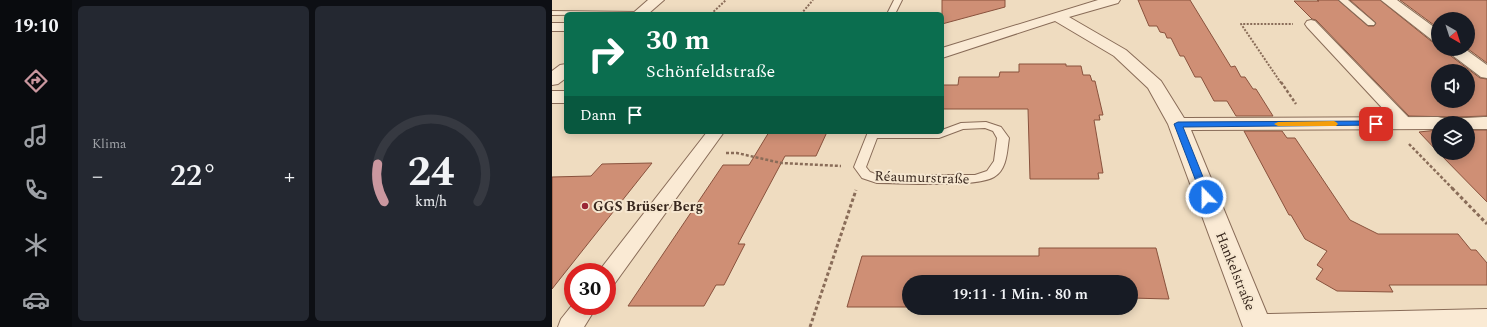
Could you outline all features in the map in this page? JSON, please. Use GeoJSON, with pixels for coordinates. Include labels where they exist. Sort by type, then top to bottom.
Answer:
{"type":"FeatureCollection","features":[{"type":"Feature","properties":{"kind":"street"},"geometry":{"type":"LineString","coordinates":[[642,12],[657,0]]}},
{"type":"Feature","properties":{"kind":"street"},"geometry":{"type":"LineString","coordinates":[[944,53],[1057,16],[1113,0]]}},
{"type":"Feature","properties":{"kind":"street"},"geometry":{"type":"LineString","coordinates":[[1388,0],[1431,32]]}},
{"type":"Feature","properties":{"kind":"street","name":"Hankelstraße"},"geometry":{"type":"LineString","coordinates":[[1057,16],[1120,53],[1156,85],[1178,124],[1258,327]]}},
{"type":"Feature","properties":{"kind":"street"},"geometry":{"type":"LineString","coordinates":[[1311,24],[1397,123]]}},
{"type":"Feature","properties":{"kind":"street"},"geometry":{"type":"LineString","coordinates":[[552,27],[564,27]]}},
{"type":"Feature","properties":{"kind":"street"},"geometry":{"type":"LineString","coordinates":[[1464,56],[1487,73]]}},
{"type":"Feature","properties":{"kind":"street"},"geometry":{"type":"LineString","coordinates":[[552,80],[564,71]]}},
{"type":"Feature","properties":{"kind":"street"},"geometry":{"type":"LineString","coordinates":[[552,97],[564,97]]}},
{"type":"Feature","properties":{"kind":"street"},"geometry":{"type":"LineString","coordinates":[[1178,124],[1431,123]]}},
{"type":"Feature","properties":{"kind":"street"},"geometry":{"type":"LineString","coordinates":[[1475,123],[1487,123]]}},
{"type":"Feature","properties":{"kind":"street"},"geometry":{"type":"LineString","coordinates":[[616,265],[715,134]]}},
{"type":"Feature","properties":{"kind":"street"},"geometry":{"type":"LineString","coordinates":[[570,327],[579,315]]}},
{"type":"Feature","properties":{"kind":"street"},"geometry":{"type":"LineString","coordinates":[[1265,327],[1487,322]]}},
{"type":"Feature","properties":{"kind":"lane"},"geometry":{"type":"LineString","coordinates":[[892,12],[898,0]]}},
{"type":"Feature","properties":{"kind":"lane"},"geometry":{"type":"LineString","coordinates":[[1343,0],[1371,23]]}},
{"type":"Feature","properties":{"kind":"lane"},"geometry":{"type":"LineString","coordinates":[[552,13],[564,13]]}},
{"type":"Feature","properties":{"kind":"lane","name":"Réaumurstraße"},"geometry":{"type":"LineString","coordinates":[[873,134],[863,171],[877,179],[975,179],[991,174],[1000,162],[1003,138],[997,129],[986,125],[961,126],[944,133]]}},
{"type":"Feature","properties":{"kind":"lane","name":"Réaumurstraße"},"geometry":{"type":"LineString","coordinates":[[906,134],[941,134]]}},
{"type":"Feature","properties":{"kind":"path"},"geometry":{"type":"LineString","coordinates":[[713,12],[726,0]]}},
{"type":"Feature","properties":{"kind":"path"},"geometry":{"type":"LineString","coordinates":[[802,12],[813,0]]}},
{"type":"Feature","properties":{"kind":"path"},"geometry":{"type":"LineString","coordinates":[[1397,123],[1487,224]]}},
{"type":"Feature","properties":{"kind":"path"},"geometry":{"type":"LineString","coordinates":[[700,154],[737,153],[781,163],[863,171],[810,327]]}},
{"type":"Feature","properties":{"kind":"building"},"geometry":{"type":"Polygon","coordinates":[[[942,0],[1005,0],[1005,7],[944,23],[944,12],[942,12],[942,0]]]}},
{"type":"Feature","properties":{"kind":"building"},"geometry":{"type":"Polygon","coordinates":[[[1138,0],[1190,0],[1231,67],[1235,66],[1241,77],[1245,77],[1253,89],[1256,89],[1273,116],[1236,116],[1227,101],[1214,101],[1201,77],[1195,77],[1184,56],[1180,56],[1171,38],[1167,38],[1165,33],[1160,32],[1157,26],[1149,26],[1138,0]]]}},
{"type":"Feature","properties":{"kind":"building"},"geometry":{"type":"Polygon","coordinates":[[[1338,0],[1368,26],[1374,26],[1376,23],[1350,0],[1380,0],[1431,41],[1431,56],[1451,56],[1462,64],[1431,64],[1431,108],[1475,108],[1475,74],[1480,78],[1487,79],[1487,116],[1409,116],[1316,20],[1312,19],[1294,1],[1338,0]]]}},
{"type":"Feature","properties":{"kind":"building"},"geometry":{"type":"Polygon","coordinates":[[[1400,0],[1487,0],[1487,63],[1475,54],[1475,12],[1431,12],[1431,23],[1400,0]]]}},
{"type":"Feature","properties":{"kind":"building"},"geometry":{"type":"Polygon","coordinates":[[[1019,64],[1066,64],[1066,66],[1081,66],[1083,75],[1090,75],[1092,81],[1095,81],[1103,115],[1099,115],[1100,120],[1094,120],[1103,173],[1098,173],[1099,179],[1030,179],[1028,109],[944,109],[944,85],[958,85],[959,77],[999,77],[1000,72],[1019,72],[1019,64]]]}},
{"type":"Feature","properties":{"kind":"building"},"geometry":{"type":"Polygon","coordinates":[[[1475,130],[1487,130],[1487,202],[1446,160],[1475,160],[1475,130]]]}},
{"type":"Feature","properties":{"kind":"building"},"geometry":{"type":"Polygon","coordinates":[[[1244,131],[1282,131],[1287,138],[1295,138],[1350,220],[1378,234],[1458,234],[1471,250],[1476,250],[1487,263],[1487,285],[1389,285],[1393,292],[1337,291],[1316,279],[1323,269],[1317,265],[1327,251],[1305,239],[1291,215],[1289,215],[1244,131]]]}},
{"type":"Feature","properties":{"kind":"building"},"geometry":{"type":"Polygon","coordinates":[[[1431,131],[1431,145],[1419,132],[1431,131]]]}},
{"type":"Feature","properties":{"kind":"building"},"geometry":{"type":"Polygon","coordinates":[[[768,134],[826,134],[816,156],[785,156],[738,244],[745,244],[724,285],[716,285],[704,306],[628,306],[723,165],[749,165],[768,134]]]}},
{"type":"Feature","properties":{"kind":"building","name":"GGS Brüser Berg"},"geometry":{"type":"Polygon","coordinates":[[[652,163],[573,263],[564,263],[564,274],[552,289],[552,177],[591,176],[602,164],[652,163]]]}},
{"type":"Feature","properties":{"kind":"building"},"geometry":{"type":"Polygon","coordinates":[[[1039,248],[1156,248],[1169,299],[1138,298],[1138,275],[902,275],[902,307],[847,307],[862,256],[1039,256],[1039,248]]]}},
{"type":"Feature","properties":{"kind":"slow traffic"},"geometry":{"type":"LineString","coordinates":[[1278,124],[1334,124]]}},
{"type":"Feature","properties":{"kind":"place","name":"GGS Brüser Berg"},"geometry":{"type":"Point","coordinates":[585,206]}},
{"type":"Feature","properties":{"kind":"route"},"geometry":{"type":"LineString","coordinates":[[1206,197],[1178,124],[1376,124]]}}]}
